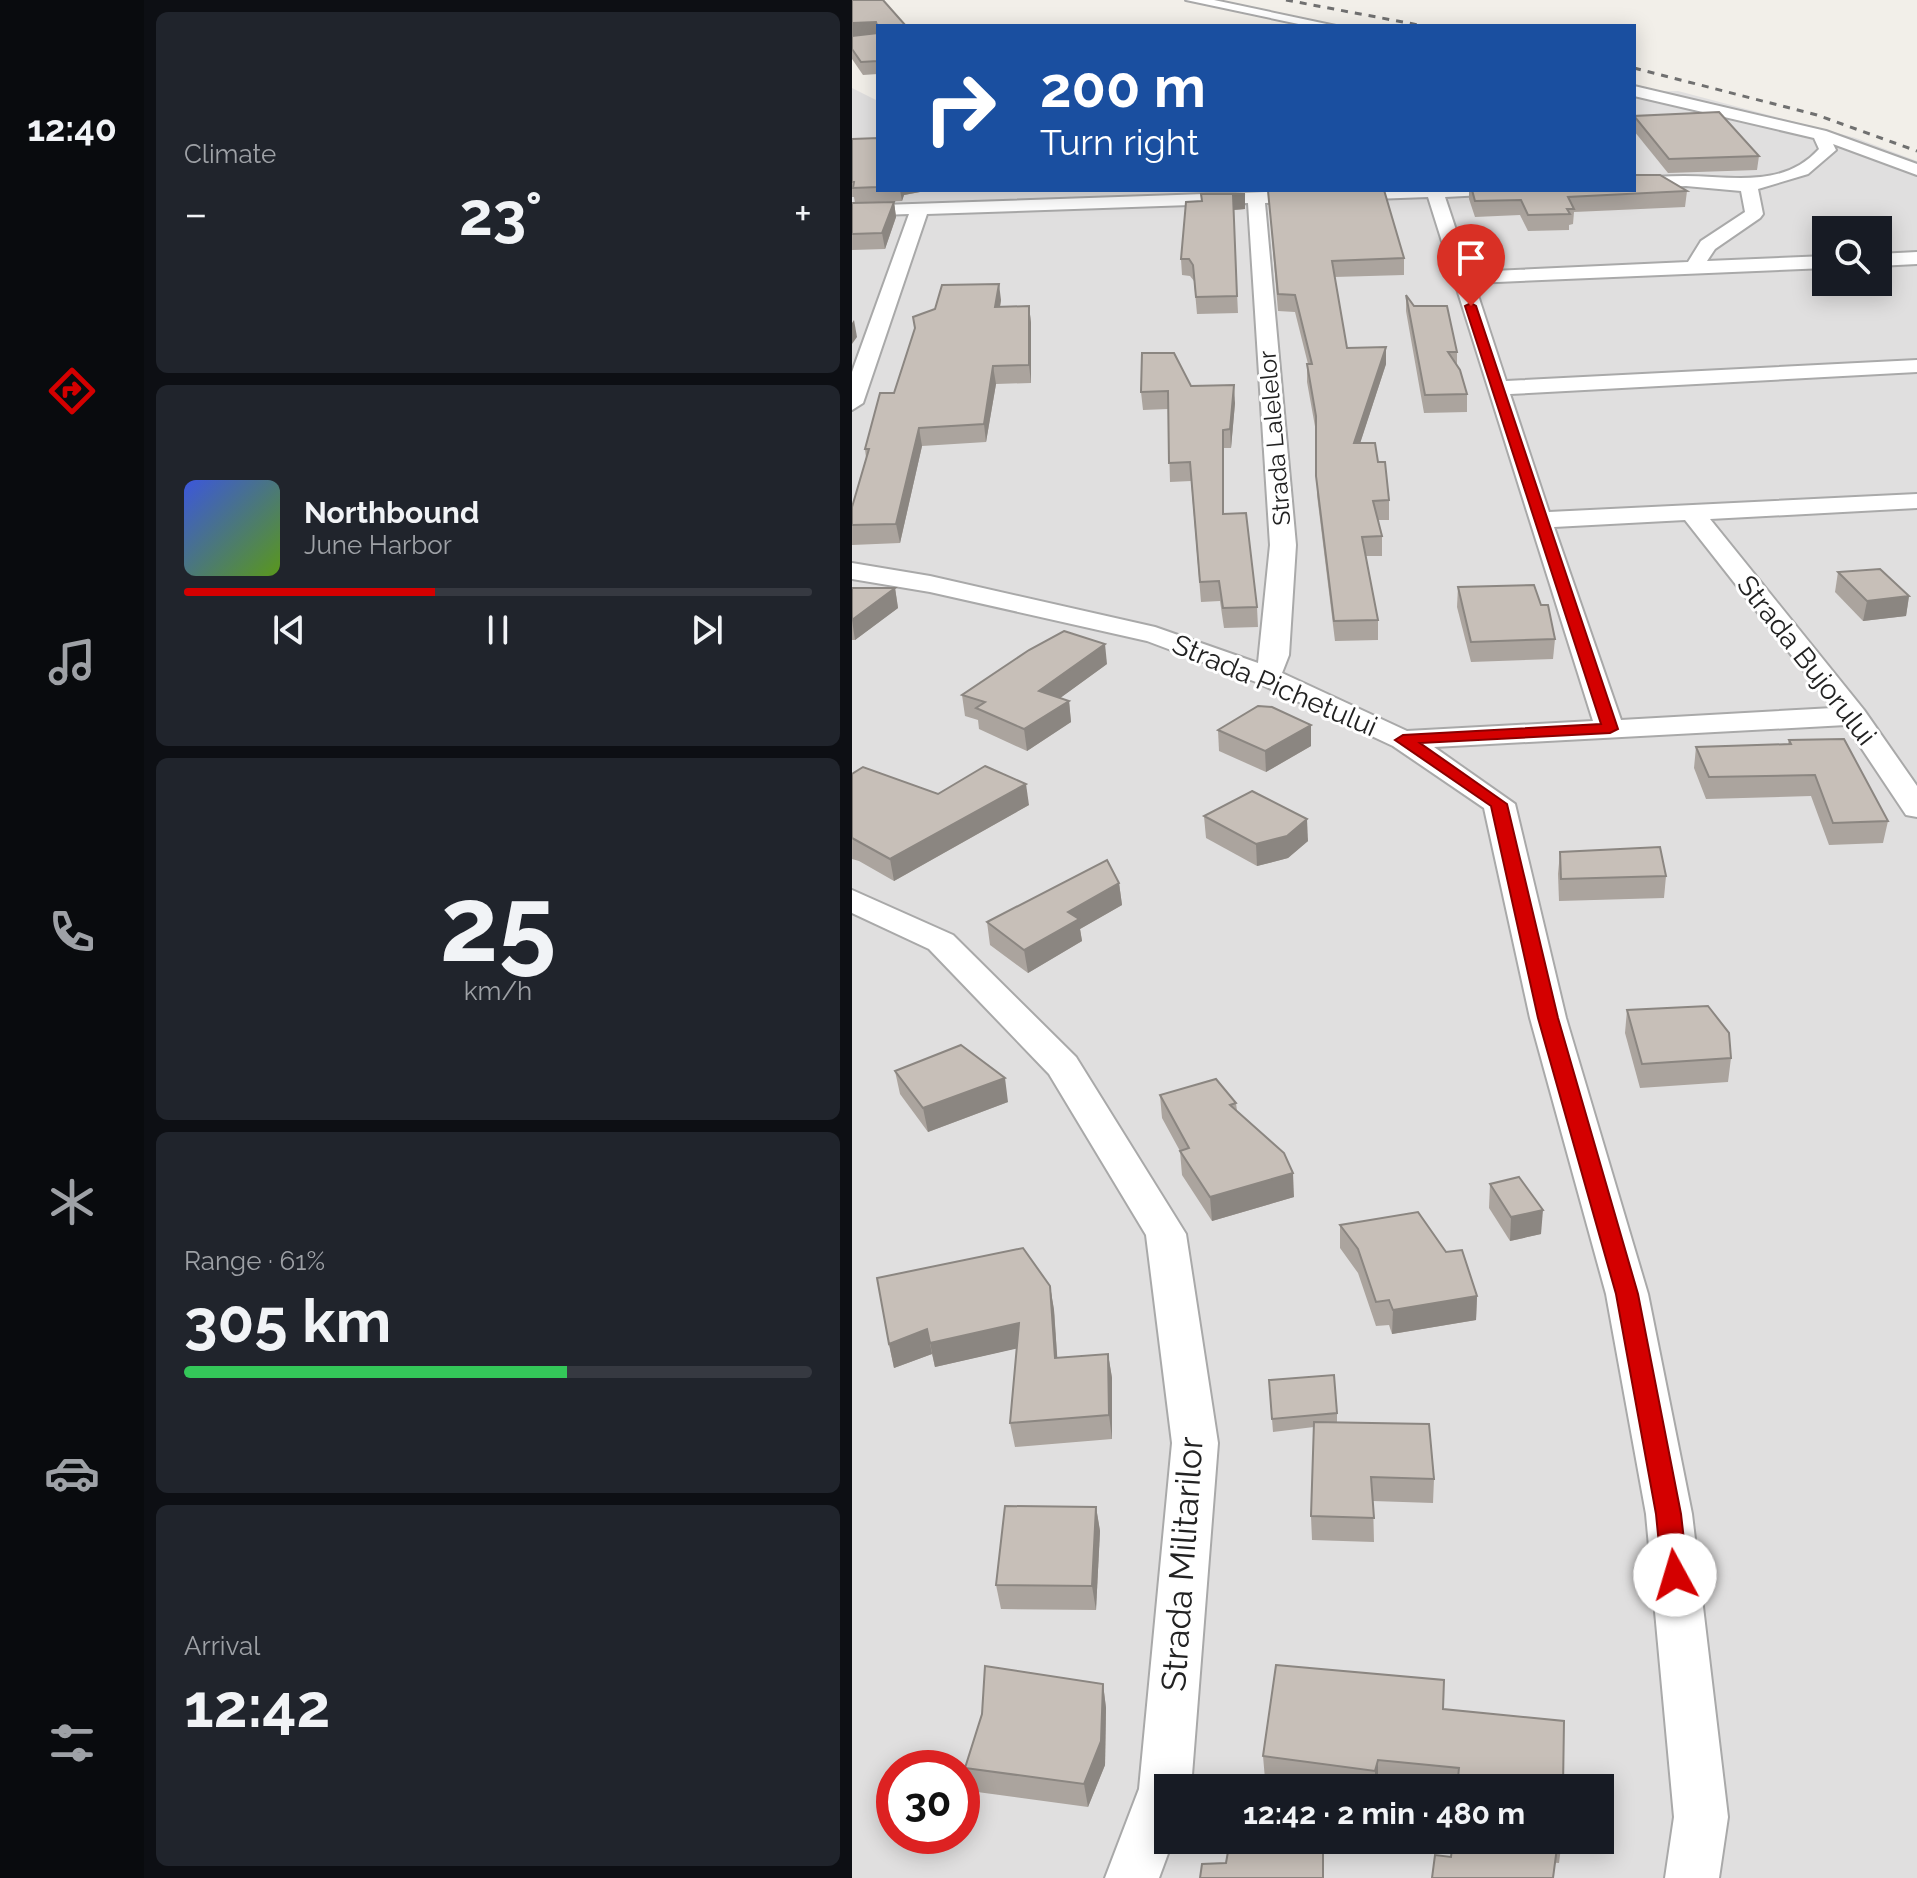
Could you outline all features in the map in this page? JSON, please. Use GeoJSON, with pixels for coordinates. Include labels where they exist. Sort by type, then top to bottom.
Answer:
{"type":"FeatureCollection","features":[{"type":"Feature","properties":{"kind":"street"},"geometry":{"type":"LineString","coordinates":[[1193,0],[1319,24]]}},
{"type":"Feature","properties":{"kind":"street"},"geometry":{"type":"LineString","coordinates":[[1636,91],[1820,134],[1872,149],[1917,170]]}},
{"type":"Feature","properties":{"kind":"street"},"geometry":{"type":"LineString","coordinates":[[1682,120],[1745,118]]}},
{"type":"Feature","properties":{"kind":"street"},"geometry":{"type":"LineString","coordinates":[[1636,183],[1686,181],[1749,186],[1792,174],[1821,160],[1828,150],[1820,134]]}},
{"type":"Feature","properties":{"kind":"street"},"geometry":{"type":"LineString","coordinates":[[1694,268],[1708,245],[1754,214],[1749,186]]}},
{"type":"Feature","properties":{"kind":"street"},"geometry":{"type":"LineString","coordinates":[[852,211],[920,209],[1031,198],[1256,198],[1435,192],[1539,520],[1610,729]]}},
{"type":"Feature","properties":{"kind":"street","name":"Strada Lalelelor"},"geometry":{"type":"LineString","coordinates":[[1256,198],[1283,545],[1275,655],[1266,676]]}},
{"type":"Feature","properties":{"kind":"street"},"geometry":{"type":"LineString","coordinates":[[852,403],[920,209]]}},
{"type":"Feature","properties":{"kind":"street"},"geometry":{"type":"LineString","coordinates":[[1892,259],[1917,258]]}},
{"type":"Feature","properties":{"kind":"street"},"geometry":{"type":"LineString","coordinates":[[1462,278],[1812,263]]}},
{"type":"Feature","properties":{"kind":"street"},"geometry":{"type":"LineString","coordinates":[[1497,388],[1917,366]]}},
{"type":"Feature","properties":{"kind":"street"},"geometry":{"type":"LineString","coordinates":[[1539,520],[1694,515],[1917,501]]}},
{"type":"Feature","properties":{"kind":"street","name":"Strada Bujorului"},"geometry":{"type":"LineString","coordinates":[[1694,515],[1854,716],[1917,808]]}},
{"type":"Feature","properties":{"kind":"street","name":"Strada Pichetului"},"geometry":{"type":"LineString","coordinates":[[852,571],[930,584],[1155,635],[1266,676],[1403,740],[1499,804],[1548,1018],[1627,1294],[1669,1514],[1701,1817],[1692,1878]]}},
{"type":"Feature","properties":{"kind":"street"},"geometry":{"type":"LineString","coordinates":[[1403,740],[1854,716]]}},
{"type":"Feature","properties":{"kind":"street","name":"Strada Militarilor"},"geometry":{"type":"LineString","coordinates":[[852,900],[941,942],[1063,1066],[1166,1234],[1195,1443],[1165,1789],[1132,1878]]}},
{"type":"Feature","properties":{"kind":"shaded area"},"geometry":{"type":"Polygon","coordinates":[[[852,88],[876,100],[876,192],[1636,192],[1636,92],[1678,91],[1856,138],[1917,161],[1917,1878],[852,1878],[852,88]]]}},
{"type":"Feature","properties":{"kind":"building"},"geometry":{"type":"Polygon","coordinates":[[[852,0],[883,0],[904,24],[876,22],[852,23],[852,0]]]}},
{"type":"Feature","properties":{"kind":"building"},"geometry":{"type":"Polygon","coordinates":[[[876,33],[876,61],[861,62],[852,49],[852,36],[876,33]]]}},
{"type":"Feature","properties":{"kind":"building"},"geometry":{"type":"Polygon","coordinates":[[[1719,112],[1759,156],[1669,159],[1636,116],[1719,112]]]}},
{"type":"Feature","properties":{"kind":"building"},"geometry":{"type":"Polygon","coordinates":[[[876,138],[876,187],[853,188],[852,139],[876,138]]]}},
{"type":"Feature","properties":{"kind":"building"},"geometry":{"type":"Polygon","coordinates":[[[1636,175],[1660,175],[1687,191],[1568,197],[1574,209],[1567,209],[1570,214],[1528,215],[1521,200],[1475,201],[1473,192],[1636,192],[1636,175]]]}},
{"type":"Feature","properties":{"kind":"building"},"geometry":{"type":"Polygon","coordinates":[[[1268,192],[1385,192],[1404,258],[1332,261],[1347,348],[1386,347],[1354,443],[1375,443],[1378,462],[1385,462],[1389,500],[1373,501],[1382,536],[1362,537],[1378,620],[1334,621],[1316,476],[1316,416],[1307,364],[1312,364],[1295,295],[1278,294],[1268,192]]]}},
{"type":"Feature","properties":{"kind":"building"},"geometry":{"type":"Polygon","coordinates":[[[1201,194],[1245,194],[1233,195],[1237,296],[1196,297],[1193,265],[1189,259],[1181,259],[1186,202],[1202,201],[1201,194]]]}},
{"type":"Feature","properties":{"kind":"building"},"geometry":{"type":"Polygon","coordinates":[[[894,202],[882,233],[852,234],[852,203],[894,202]]]}},
{"type":"Feature","properties":{"kind":"building"},"geometry":{"type":"Polygon","coordinates":[[[999,284],[995,307],[1029,306],[1029,365],[993,366],[984,424],[919,428],[896,524],[852,525],[852,507],[869,449],[865,449],[880,393],[894,393],[915,328],[913,317],[935,309],[942,285],[999,284]]]}},
{"type":"Feature","properties":{"kind":"building"},"geometry":{"type":"Polygon","coordinates":[[[1406,295],[1414,306],[1447,306],[1457,352],[1448,352],[1460,370],[1467,394],[1425,395],[1406,295]]]}},
{"type":"Feature","properties":{"kind":"building"},"geometry":{"type":"Polygon","coordinates":[[[1142,353],[1174,353],[1191,386],[1234,385],[1230,429],[1223,430],[1223,514],[1246,513],[1257,607],[1223,608],[1219,581],[1200,582],[1190,462],[1169,463],[1168,391],[1141,392],[1142,353]]]}},
{"type":"Feature","properties":{"kind":"building"},"geometry":{"type":"Polygon","coordinates":[[[1880,569],[1909,596],[1867,601],[1838,572],[1880,569]]]}},
{"type":"Feature","properties":{"kind":"building"},"geometry":{"type":"Polygon","coordinates":[[[1534,585],[1541,605],[1548,605],[1555,639],[1471,642],[1458,587],[1534,585]]]}},
{"type":"Feature","properties":{"kind":"building"},"geometry":{"type":"Polygon","coordinates":[[[852,588],[895,588],[852,620],[852,588]]]}},
{"type":"Feature","properties":{"kind":"building"},"geometry":{"type":"Polygon","coordinates":[[[1064,631],[1105,644],[1039,691],[1069,701],[1024,729],[976,708],[985,702],[962,695],[1029,650],[1064,631]]]}},
{"type":"Feature","properties":{"kind":"building"},"geometry":{"type":"Polygon","coordinates":[[[1258,706],[1272,707],[1311,725],[1265,751],[1218,730],[1258,706]]]}},
{"type":"Feature","properties":{"kind":"building"},"geometry":{"type":"Polygon","coordinates":[[[1844,739],[1888,821],[1833,823],[1815,775],[1709,777],[1696,747],[1791,744],[1789,740],[1844,739]]]}},
{"type":"Feature","properties":{"kind":"building"},"geometry":{"type":"Polygon","coordinates":[[[985,766],[1026,784],[890,859],[852,838],[852,774],[863,767],[938,794],[985,766]]]}},
{"type":"Feature","properties":{"kind":"building"},"geometry":{"type":"Polygon","coordinates":[[[1252,791],[1307,819],[1287,836],[1256,844],[1204,816],[1252,791]]]}},
{"type":"Feature","properties":{"kind":"building"},"geometry":{"type":"Polygon","coordinates":[[[1660,847],[1666,876],[1561,879],[1560,852],[1660,847]]]}},
{"type":"Feature","properties":{"kind":"building"},"geometry":{"type":"Polygon","coordinates":[[[1107,860],[1119,883],[1068,912],[1079,919],[1024,950],[987,922],[1107,860]]]}},
{"type":"Feature","properties":{"kind":"building"},"geometry":{"type":"Polygon","coordinates":[[[1708,1006],[1729,1033],[1731,1058],[1642,1064],[1627,1010],[1708,1006]]]}},
{"type":"Feature","properties":{"kind":"building"},"geometry":{"type":"Polygon","coordinates":[[[961,1045],[1005,1078],[923,1108],[895,1071],[961,1045]]]}},
{"type":"Feature","properties":{"kind":"building"},"geometry":{"type":"Polygon","coordinates":[[[1216,1079],[1236,1103],[1230,1105],[1284,1153],[1293,1173],[1210,1197],[1180,1151],[1189,1148],[1160,1095],[1216,1079]]]}},
{"type":"Feature","properties":{"kind":"building"},"geometry":{"type":"Polygon","coordinates":[[[1519,1177],[1543,1210],[1511,1217],[1490,1184],[1519,1177]]]}},
{"type":"Feature","properties":{"kind":"building"},"geometry":{"type":"Polygon","coordinates":[[[1418,1212],[1446,1252],[1462,1250],[1477,1296],[1393,1310],[1389,1300],[1376,1302],[1358,1249],[1340,1225],[1418,1212]]]}},
{"type":"Feature","properties":{"kind":"building"},"geometry":{"type":"Polygon","coordinates":[[[1023,1248],[1050,1286],[1055,1358],[1108,1354],[1109,1415],[1010,1423],[1019,1323],[930,1343],[927,1329],[889,1344],[877,1278],[1023,1248]]]}},
{"type":"Feature","properties":{"kind":"building"},"geometry":{"type":"Polygon","coordinates":[[[1334,1375],[1337,1413],[1272,1419],[1269,1380],[1334,1375]]]}},
{"type":"Feature","properties":{"kind":"building"},"geometry":{"type":"Polygon","coordinates":[[[1314,1422],[1429,1424],[1434,1479],[1371,1477],[1374,1518],[1311,1516],[1314,1422]]]}},
{"type":"Feature","properties":{"kind":"building"},"geometry":{"type":"Polygon","coordinates":[[[1005,1506],[1096,1507],[1092,1586],[996,1585],[1005,1506]]]}},
{"type":"Feature","properties":{"kind":"building"},"geometry":{"type":"Polygon","coordinates":[[[1276,1665],[1444,1680],[1443,1709],[1564,1721],[1563,1774],[1458,1774],[1459,1768],[1378,1760],[1375,1771],[1263,1756],[1276,1665]]]}},
{"type":"Feature","properties":{"kind":"building"},"geometry":{"type":"Polygon","coordinates":[[[985,1666],[1103,1684],[1101,1741],[1084,1784],[980,1770],[980,1750],[971,1750],[982,1714],[985,1666]]]}},
{"type":"Feature","properties":{"kind":"building"},"geometry":{"type":"Polygon","coordinates":[[[1228,1854],[1323,1854],[1323,1878],[1200,1878],[1202,1864],[1226,1863],[1228,1854]]]}},
{"type":"Feature","properties":{"kind":"building"},"geometry":{"type":"Polygon","coordinates":[[[1451,1854],[1556,1854],[1553,1878],[1432,1878],[1435,1855],[1451,1857],[1451,1854]]]}},
{"type":"Feature","properties":{"kind":"railway"},"geometry":{"type":"LineString","coordinates":[[1286,0],[1413,24]]}},
{"type":"Feature","properties":{"kind":"railway"},"geometry":{"type":"LineString","coordinates":[[1636,69],[1817,115],[1917,151]]}},
{"type":"Feature","properties":{"kind":"route"},"geometry":{"type":"LineString","coordinates":[[1471,306],[1610,729],[1403,740],[1499,804],[1548,1018],[1627,1294],[1669,1514],[1675,1575]]}}]}
